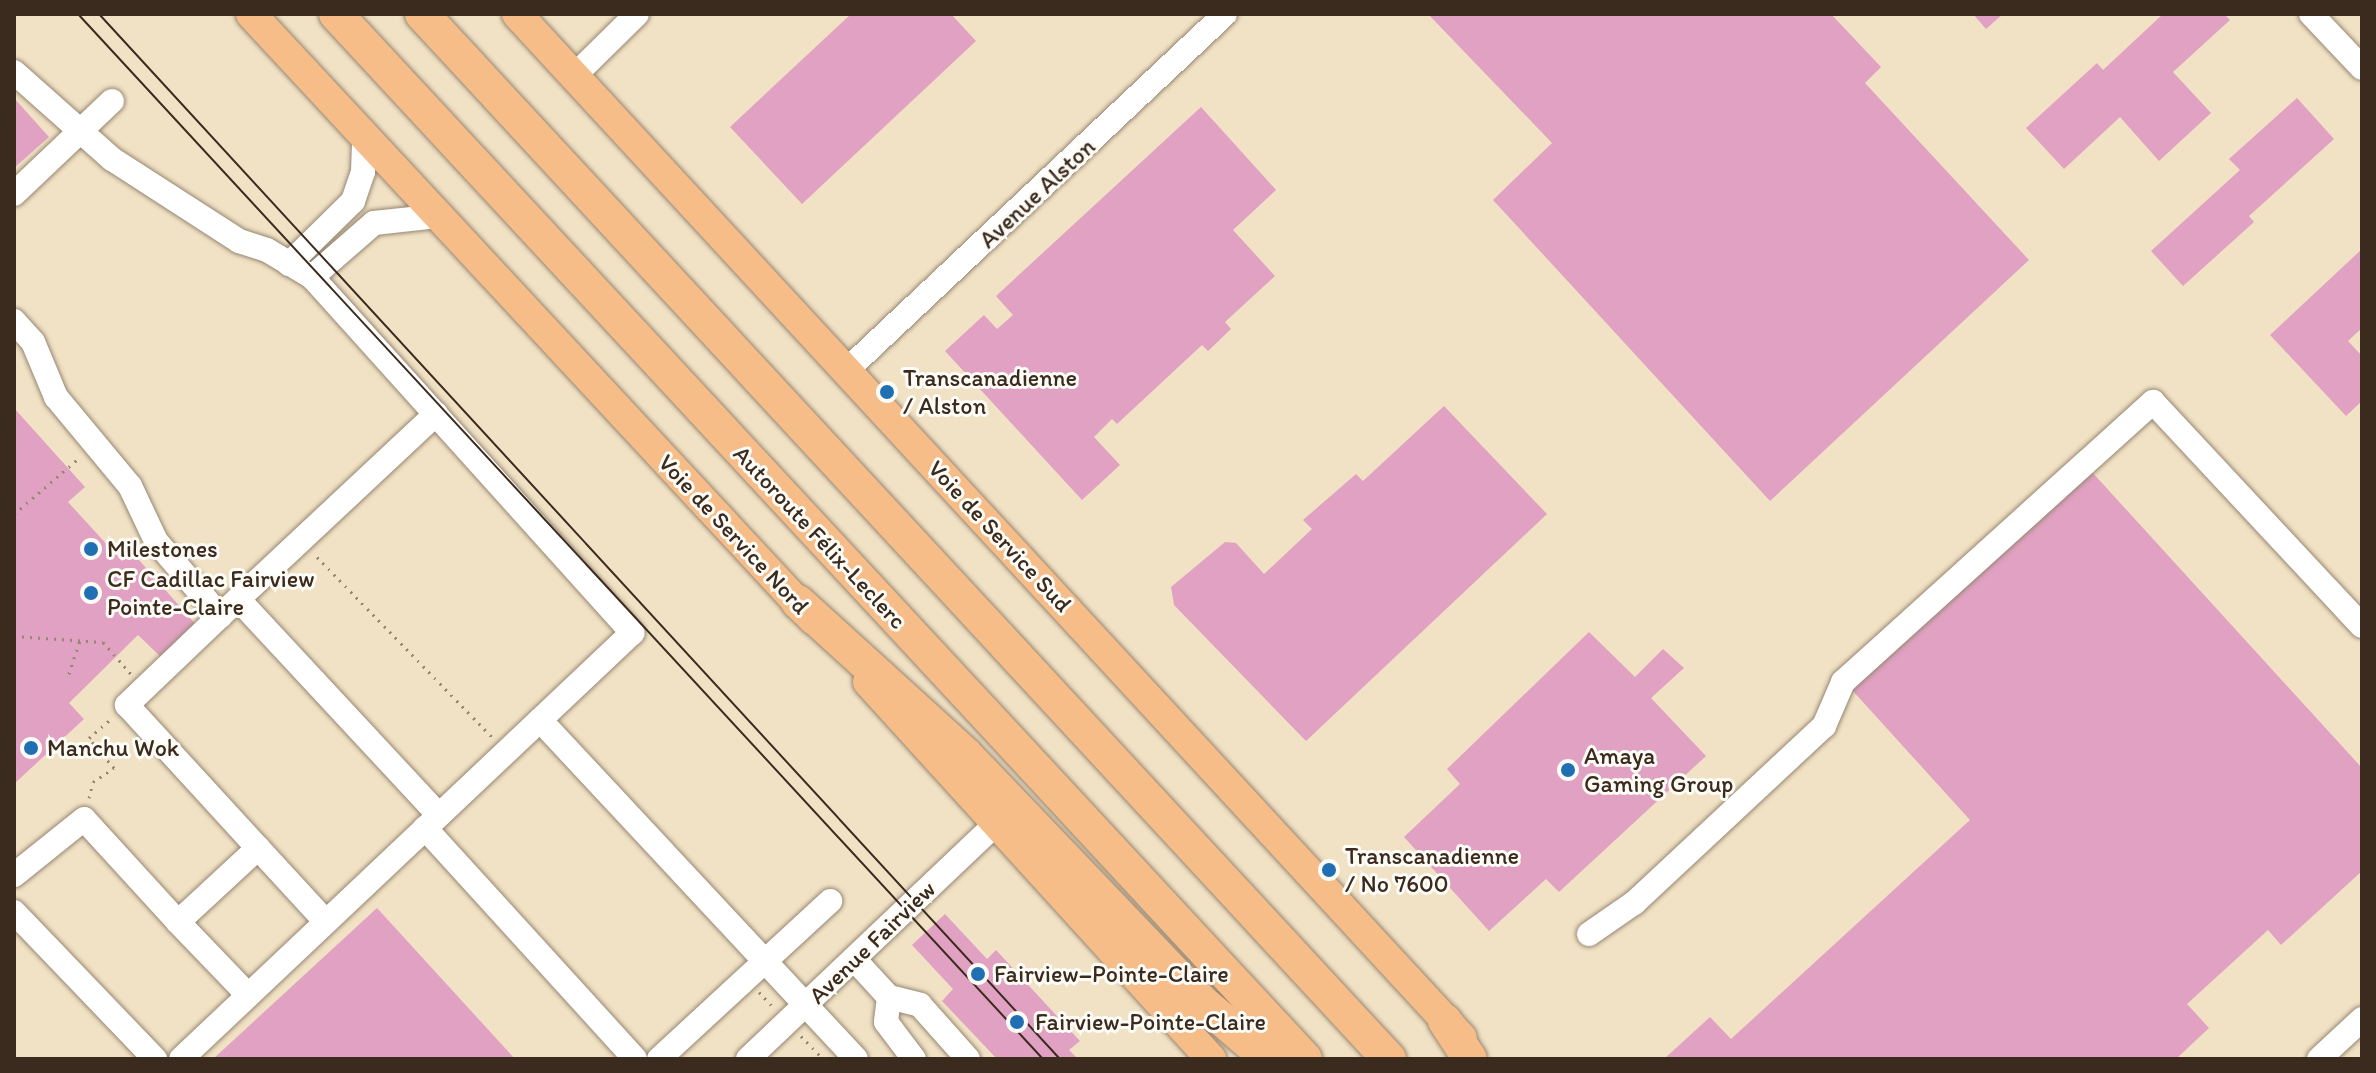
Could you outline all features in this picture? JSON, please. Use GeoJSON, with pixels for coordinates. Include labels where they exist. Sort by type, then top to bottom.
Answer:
{"type":"FeatureCollection","features":[{"type":"Feature","properties":{"kind":"highway","name":"Autoroute Félix-Leclerc"},"geometry":{"type":"LineString","coordinates":[[336,14],[1305,1059]]}},
{"type":"Feature","properties":{"kind":"highway"},"geometry":{"type":"LineString","coordinates":[[422,14],[1389,1059]]}},
{"type":"Feature","properties":{"kind":"highway"},"geometry":{"type":"LineString","coordinates":[[798,602],[965,754],[1202,1002],[1268,1059]]}},
{"type":"Feature","properties":{"kind":"highway"},"geometry":{"type":"LineString","coordinates":[[1445,1021],[1470,1059]]}},
{"type":"Feature","properties":{"kind":"main road","name":"Voie de Service Nord"},"geometry":{"type":"LineString","coordinates":[[251,14],[798,602],[995,825],[1211,1059]]}},
{"type":"Feature","properties":{"kind":"main road","name":"Voie de Service Sud"},"geometry":{"type":"LineString","coordinates":[[517,14],[1483,1059]]}},
{"type":"Feature","properties":{"kind":"street"},"geometry":{"type":"LineString","coordinates":[[574,76],[637,14]]}},
{"type":"Feature","properties":{"kind":"street","name":"Avenue Alston"},"geometry":{"type":"LineString","coordinates":[[847,370],[1225,14]]}},
{"type":"Feature","properties":{"kind":"street"},"geometry":{"type":"LineString","coordinates":[[2311,14],[2362,68]]}},
{"type":"Feature","properties":{"kind":"street"},"geometry":{"type":"LineString","coordinates":[[14,72],[78,133],[239,241],[312,277],[632,633],[181,1059]]}},
{"type":"Feature","properties":{"kind":"street"},"geometry":{"type":"LineString","coordinates":[[14,194],[112,101]]}},
{"type":"Feature","properties":{"kind":"street"},"geometry":{"type":"LineString","coordinates":[[289,264],[353,201],[363,172],[364,135]]}},
{"type":"Feature","properties":{"kind":"street"},"geometry":{"type":"LineString","coordinates":[[312,277],[374,223],[438,216]]}},
{"type":"Feature","properties":{"kind":"street"},"geometry":{"type":"LineString","coordinates":[[14,321],[33,342],[56,397],[130,486],[156,541],[229,608],[432,822],[635,1059]]}},
{"type":"Feature","properties":{"kind":"street"},"geometry":{"type":"LineString","coordinates":[[1589,934],[1634,903],[1824,726],[1843,682],[2153,402],[2362,626]]}},
{"type":"Feature","properties":{"kind":"street"},"geometry":{"type":"LineString","coordinates":[[326,922],[258,848],[135,698],[436,414]]}},
{"type":"Feature","properties":{"kind":"street"},"geometry":{"type":"LineString","coordinates":[[540,720],[767,960],[856,1059]]}},
{"type":"Feature","properties":{"kind":"street"},"geometry":{"type":"LineString","coordinates":[[14,875],[84,819],[248,995]]}},
{"type":"Feature","properties":{"kind":"street","name":"Avenue Fairview"},"geometry":{"type":"LineString","coordinates":[[748,1059],[995,825]]}},
{"type":"Feature","properties":{"kind":"street"},"geometry":{"type":"LineString","coordinates":[[178,922],[258,848]]}},
{"type":"Feature","properties":{"kind":"street"},"geometry":{"type":"LineString","coordinates":[[659,1059],[830,901]]}},
{"type":"Feature","properties":{"kind":"street"},"geometry":{"type":"LineString","coordinates":[[14,912],[155,1059]]}},
{"type":"Feature","properties":{"kind":"street"},"geometry":{"type":"LineString","coordinates":[[854,959],[889,997],[920,1005],[968,1059]]}},
{"type":"Feature","properties":{"kind":"street"},"geometry":{"type":"LineString","coordinates":[[889,997],[886,1022],[914,1059]]}},
{"type":"Feature","properties":{"kind":"street"},"geometry":{"type":"LineString","coordinates":[[2319,1059],[2362,1019]]}},
{"type":"Feature","properties":{"kind":"path"},"geometry":{"type":"LineString","coordinates":[[14,514],[94,443]]}},
{"type":"Feature","properties":{"kind":"path"},"geometry":{"type":"LineString","coordinates":[[316,556],[498,743]]}},
{"type":"Feature","properties":{"kind":"path"},"geometry":{"type":"LineString","coordinates":[[14,636],[103,642],[135,698],[89,738],[114,768],[93,782],[84,819]]}},
{"type":"Feature","properties":{"kind":"path"},"geometry":{"type":"LineString","coordinates":[[69,674],[80,641]]}},
{"type":"Feature","properties":{"kind":"path"},"geometry":{"type":"LineString","coordinates":[[757,989],[770,1004]]}},
{"type":"Feature","properties":{"kind":"path"},"geometry":{"type":"LineString","coordinates":[[808,1043],[823,1059]]}},
{"type":"Feature","properties":{"kind":"building"},"geometry":{"type":"Polygon","coordinates":[[[851,14],[951,14],[976,41],[802,204],[730,127],[851,14]]]}},
{"type":"Feature","properties":{"kind":"building"},"geometry":{"type":"Polygon","coordinates":[[[1428,14],[1831,14],[1881,67],[1865,83],[2029,260],[1770,501],[1493,200],[1552,143],[1428,14]]]}},
{"type":"Feature","properties":{"kind":"building"},"geometry":{"type":"Polygon","coordinates":[[[1973,14],[2003,14],[1986,29],[1973,14]]]}},
{"type":"Feature","properties":{"kind":"building"},"geometry":{"type":"Polygon","coordinates":[[[2163,14],[2224,14],[2230,20],[2173,72],[2211,113],[2159,161],[2120,117],[2064,169],[2026,128],[2097,63],[2103,70],[2163,14]]]}},
{"type":"Feature","properties":{"kind":"building"},"geometry":{"type":"Polygon","coordinates":[[[14,98],[49,137],[14,168],[14,98]]]}},
{"type":"Feature","properties":{"kind":"building"},"geometry":{"type":"Polygon","coordinates":[[[2297,98],[2334,139],[2249,216],[2254,222],[2183,286],[2151,251],[2240,170],[2229,159],[2297,98]]]}},
{"type":"Feature","properties":{"kind":"building"},"geometry":{"type":"Polygon","coordinates":[[[1201,107],[1276,190],[1233,230],[1275,276],[1225,322],[1231,329],[1208,351],[1202,345],[1117,424],[1112,419],[1094,437],[1120,465],[1082,500],[945,351],[984,315],[997,329],[1013,315],[996,296],[1201,107]]]}},
{"type":"Feature","properties":{"kind":"building"},"geometry":{"type":"Polygon","coordinates":[[[2362,249],[2362,328],[2348,341],[2362,356],[2362,401],[2346,416],[2270,335],[2362,249]]]}},
{"type":"Feature","properties":{"kind":"building"},"geometry":{"type":"Polygon","coordinates":[[[1444,406],[1547,514],[1306,741],[1174,605],[1171,587],[1225,542],[1236,543],[1264,574],[1312,529],[1303,520],[1356,474],[1363,481],[1444,406]]]}},
{"type":"Feature","properties":{"kind":"building","name":"CF Cadillac Fairview Pointe-Claire"},"geometry":{"type":"Polygon","coordinates":[[[14,408],[85,487],[68,502],[122,561],[132,552],[197,626],[164,660],[138,635],[69,703],[84,719],[14,784],[14,408]]]}},
{"type":"Feature","properties":{"kind":"building"},"geometry":{"type":"Polygon","coordinates":[[[2091,471],[2362,768],[2362,871],[2281,945],[2268,930],[2187,1004],[2209,1028],[2176,1059],[1664,1059],[1710,1017],[1731,1039],[1970,820],[1852,690],[2091,471]]]}},
{"type":"Feature","properties":{"kind":"building"},"geometry":{"type":"Polygon","coordinates":[[[1589,632],[1635,677],[1663,649],[1684,668],[1651,698],[1706,756],[1559,892],[1546,879],[1489,931],[1404,837],[1460,784],[1447,769],[1589,632]]]}},
{"type":"Feature","properties":{"kind":"building"},"geometry":{"type":"Polygon","coordinates":[[[377,908],[515,1059],[213,1059],[377,908]]]}},
{"type":"Feature","properties":{"kind":"building","name":"Fairview–Pointe-Claire"},"geometry":{"type":"Polygon","coordinates":[[[945,914],[987,959],[996,950],[1080,1041],[1069,1050],[1078,1059],[997,1059],[942,1001],[953,989],[912,945],[945,914]]]}},
{"type":"Feature","properties":{"kind":"tram line"},"geometry":{"type":"LineString","coordinates":[[78,14],[1043,1059]]}},
{"type":"Feature","properties":{"kind":"tram line"},"geometry":{"type":"LineString","coordinates":[[99,14],[1060,1059]]}},
{"type":"Feature","properties":{"kind":"place","name":"Transcanadienne / Alston"},"geometry":{"type":"Point","coordinates":[887,392]}},
{"type":"Feature","properties":{"kind":"place","name":"Milestones"},"geometry":{"type":"Point","coordinates":[91,549]}},
{"type":"Feature","properties":{"kind":"place","name":"CF Cadillac Fairview Pointe-Claire"},"geometry":{"type":"Point","coordinates":[91,593]}},
{"type":"Feature","properties":{"kind":"place","name":"Manchu Wok"},"geometry":{"type":"Point","coordinates":[31,748]}},
{"type":"Feature","properties":{"kind":"place","name":"Amaya Gaming Group"},"geometry":{"type":"Point","coordinates":[1568,770]}},
{"type":"Feature","properties":{"kind":"place","name":"Transcanadienne / No 7600"},"geometry":{"type":"Point","coordinates":[1329,870]}},
{"type":"Feature","properties":{"kind":"place","name":"Fairview–Pointe-Claire"},"geometry":{"type":"Point","coordinates":[978,974]}},
{"type":"Feature","properties":{"kind":"place","name":"Fairview-Pointe-Claire"},"geometry":{"type":"Point","coordinates":[1017,1022]}}]}
